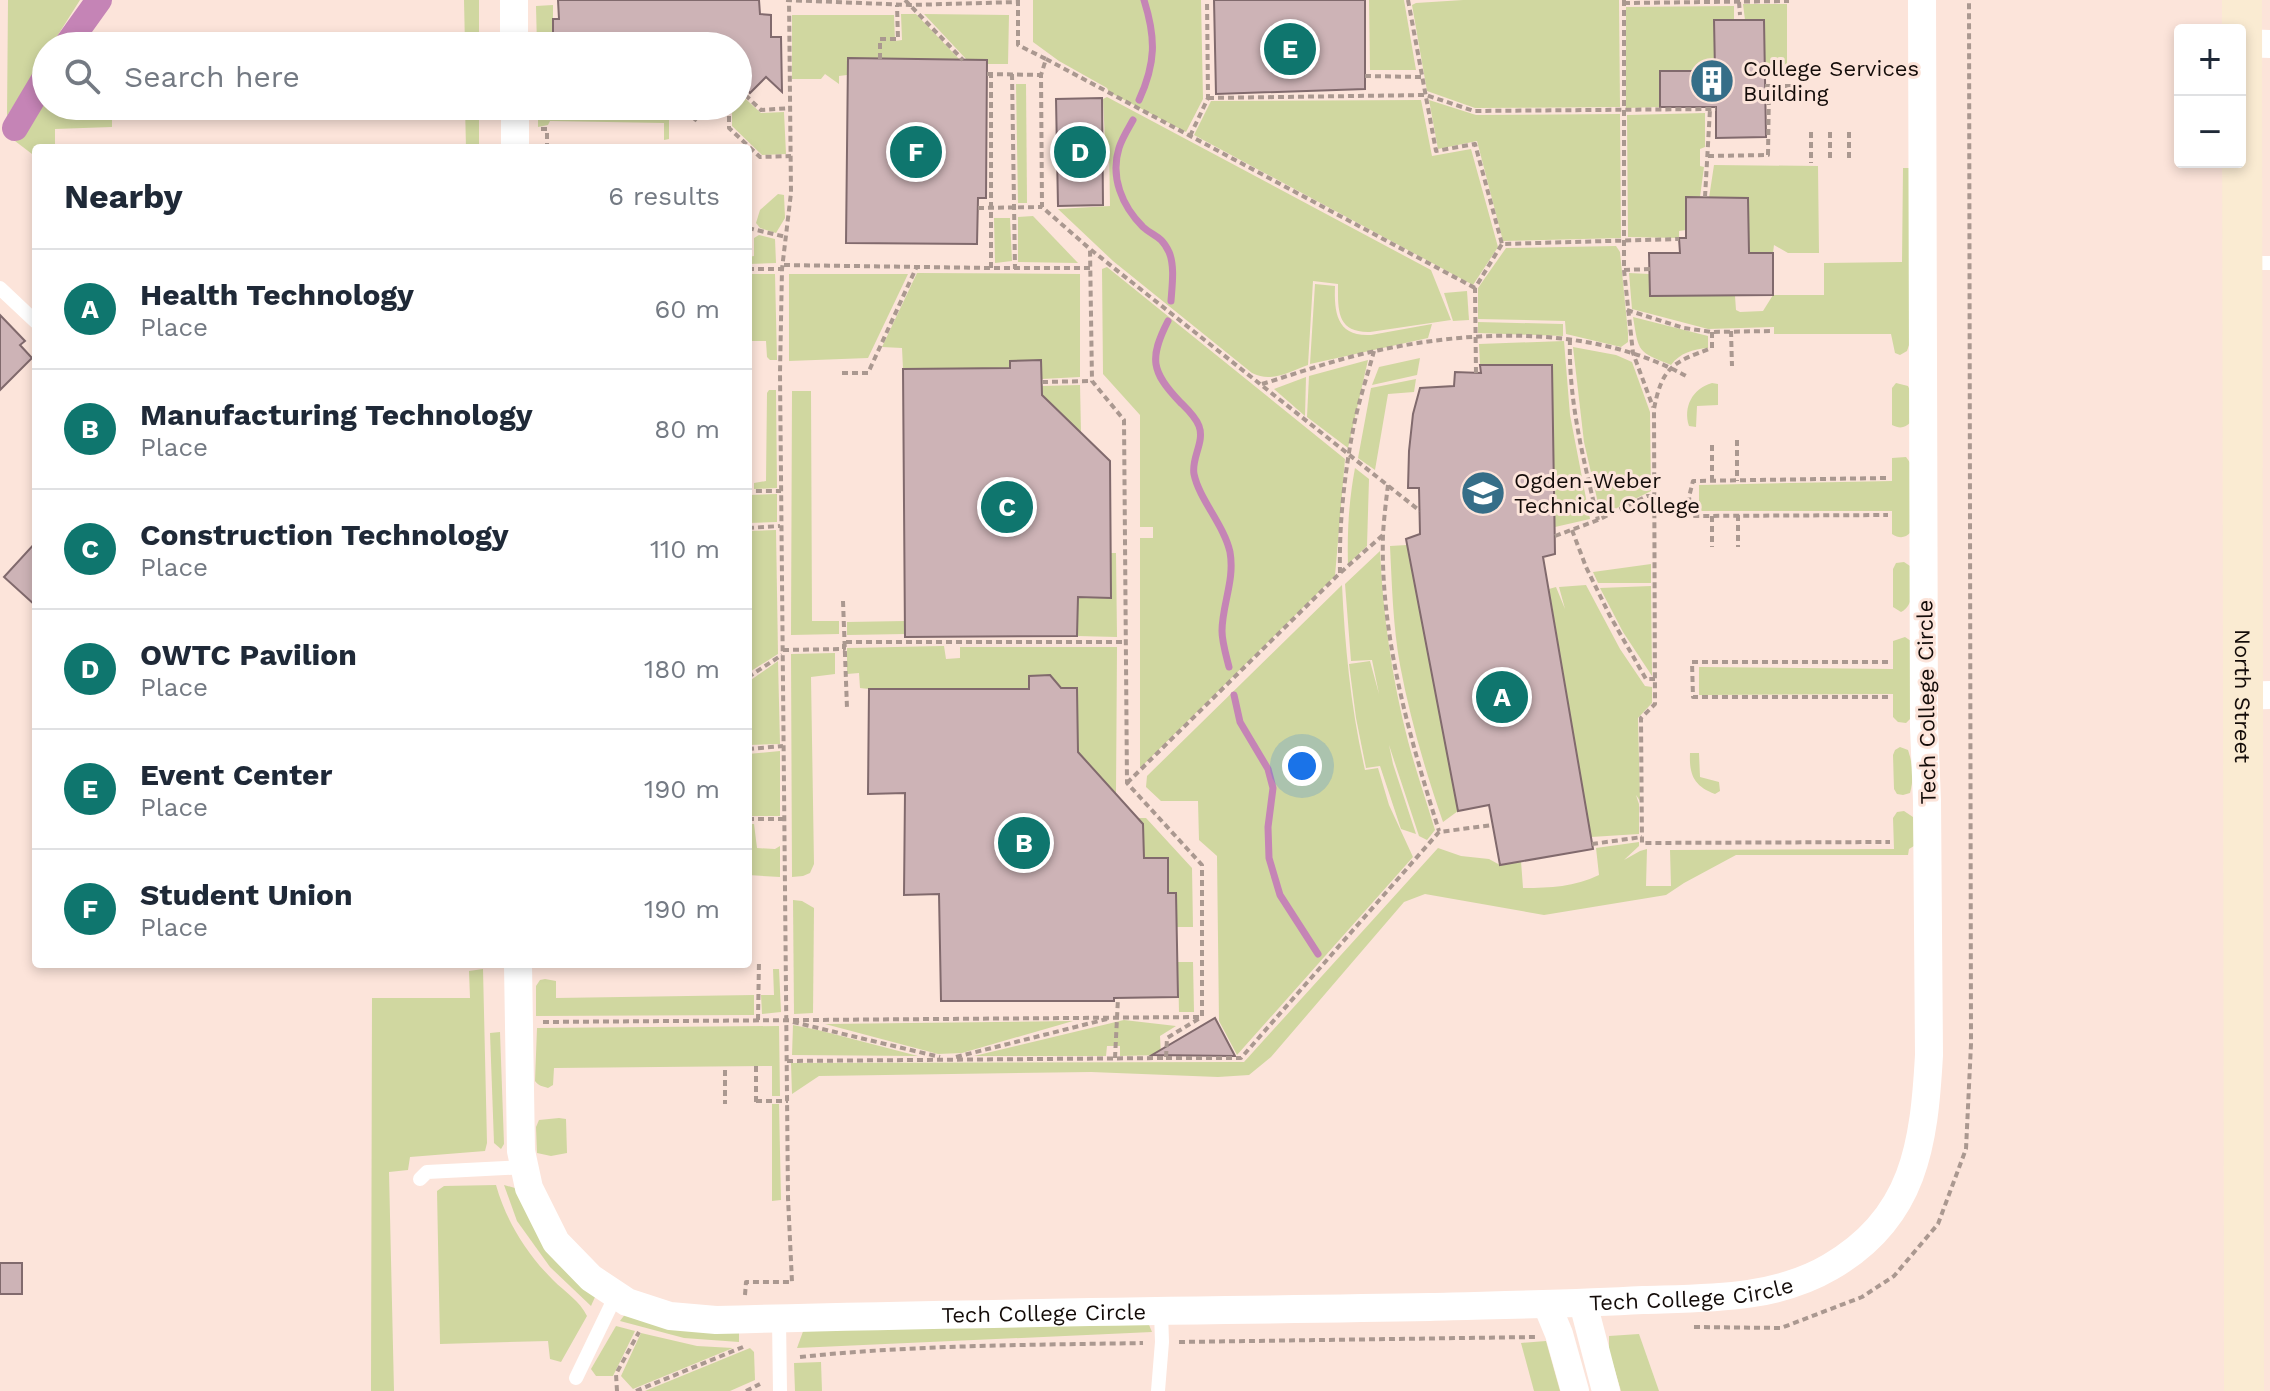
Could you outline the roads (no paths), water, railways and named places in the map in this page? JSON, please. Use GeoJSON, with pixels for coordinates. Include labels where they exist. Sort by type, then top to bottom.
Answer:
{"type":"FeatureCollection","features":[{"type":"Feature","properties":{"kind":"main road","name":"North Street"},"geometry":{"type":"LineString","coordinates":[[2242,0],[2256,43],[2256,696],[2250,919],[2257,1069],[2244,1391]]}},
{"type":"Feature","properties":{"kind":"street"},"geometry":{"type":"LineString","coordinates":[[514,0],[514,32]]}},
{"type":"Feature","properties":{"kind":"street","name":"Tech College Circle"},"geometry":{"type":"LineString","coordinates":[[518,968],[521,1151],[529,1188],[556,1242],[591,1278],[627,1302],[670,1316],[716,1320],[1547,1305],[1740,1296],[1806,1279],[1853,1252],[1885,1220],[1910,1177],[1924,1124],[1929,1055],[1924,727],[1922,0]]}},
{"type":"Feature","properties":{"kind":"street"},"geometry":{"type":"LineString","coordinates":[[515,120],[515,144]]}},
{"type":"Feature","properties":{"kind":"street"},"geometry":{"type":"LineString","coordinates":[[1583,1303],[1606,1391]]}},
{"type":"Feature","properties":{"kind":"street"},"geometry":{"type":"LineString","coordinates":[[1547,1305],[1559,1334],[1575,1391]]}},
{"type":"Feature","properties":{"kind":"lane"},"geometry":{"type":"LineString","coordinates":[[0,288],[32,318]]}},
{"type":"Feature","properties":{"kind":"lane"},"geometry":{"type":"LineString","coordinates":[[420,1179],[427,1172],[525,1167]]}},
{"type":"Feature","properties":{"kind":"lane"},"geometry":{"type":"LineString","coordinates":[[576,1378],[616,1295]]}},
{"type":"Feature","properties":{"kind":"lane"},"geometry":{"type":"LineString","coordinates":[[1158,1391],[1161,1312]]}},
{"type":"Feature","properties":{"kind":"lane"},"geometry":{"type":"LineString","coordinates":[[779,1319],[780,1391]]}},
{"type":"Feature","properties":{"kind":"waterway"},"geometry":{"type":"LineString","coordinates":[[76,32],[99,0]]}},
{"type":"Feature","properties":{"kind":"waterway"},"geometry":{"type":"LineString","coordinates":[[1139,100],[1149,74],[1152,50],[1151,26],[1144,0]]}},
{"type":"Feature","properties":{"kind":"waterway"},"geometry":{"type":"LineString","coordinates":[[15,128],[32,99]]}},
{"type":"Feature","properties":{"kind":"waterway"},"geometry":{"type":"LineString","coordinates":[[1133,120],[1119,148],[1117,180],[1129,210],[1143,227],[1163,242],[1169,252],[1173,270],[1171,301]]}},
{"type":"Feature","properties":{"kind":"waterway"},"geometry":{"type":"LineString","coordinates":[[1168,321],[1156,355],[1158,373],[1199,426],[1194,474],[1230,552],[1231,572],[1222,631],[1229,667]]}},
{"type":"Feature","properties":{"kind":"waterway"},"geometry":{"type":"LineString","coordinates":[[1234,695],[1240,722],[1268,769],[1273,788],[1268,827],[1269,858],[1280,895],[1318,954]]}},
{"type":"Feature","properties":{"kind":"place","name":"Event Center"},"geometry":{"type":"Point","coordinates":[1290,49]}},
{"type":"Feature","properties":{"kind":"place","name":"College Services Building"},"geometry":{"type":"Point","coordinates":[1712,81]}},
{"type":"Feature","properties":{"kind":"place","name":"Student Union"},"geometry":{"type":"Point","coordinates":[916,152]}},
{"type":"Feature","properties":{"kind":"place","name":"OWTC Pavilion"},"geometry":{"type":"Point","coordinates":[1080,152]}},
{"type":"Feature","properties":{"kind":"place","name":"Ogden-Weber Technical College"},"geometry":{"type":"Point","coordinates":[1483,493]}},
{"type":"Feature","properties":{"kind":"place","name":"Construction Technology"},"geometry":{"type":"Point","coordinates":[1007,507]}},
{"type":"Feature","properties":{"kind":"place","name":"Health Technology"},"geometry":{"type":"Point","coordinates":[1502,697]}},
{"type":"Feature","properties":{"kind":"place","name":"Manufacturing Technology"},"geometry":{"type":"Point","coordinates":[1024,843]}}]}
